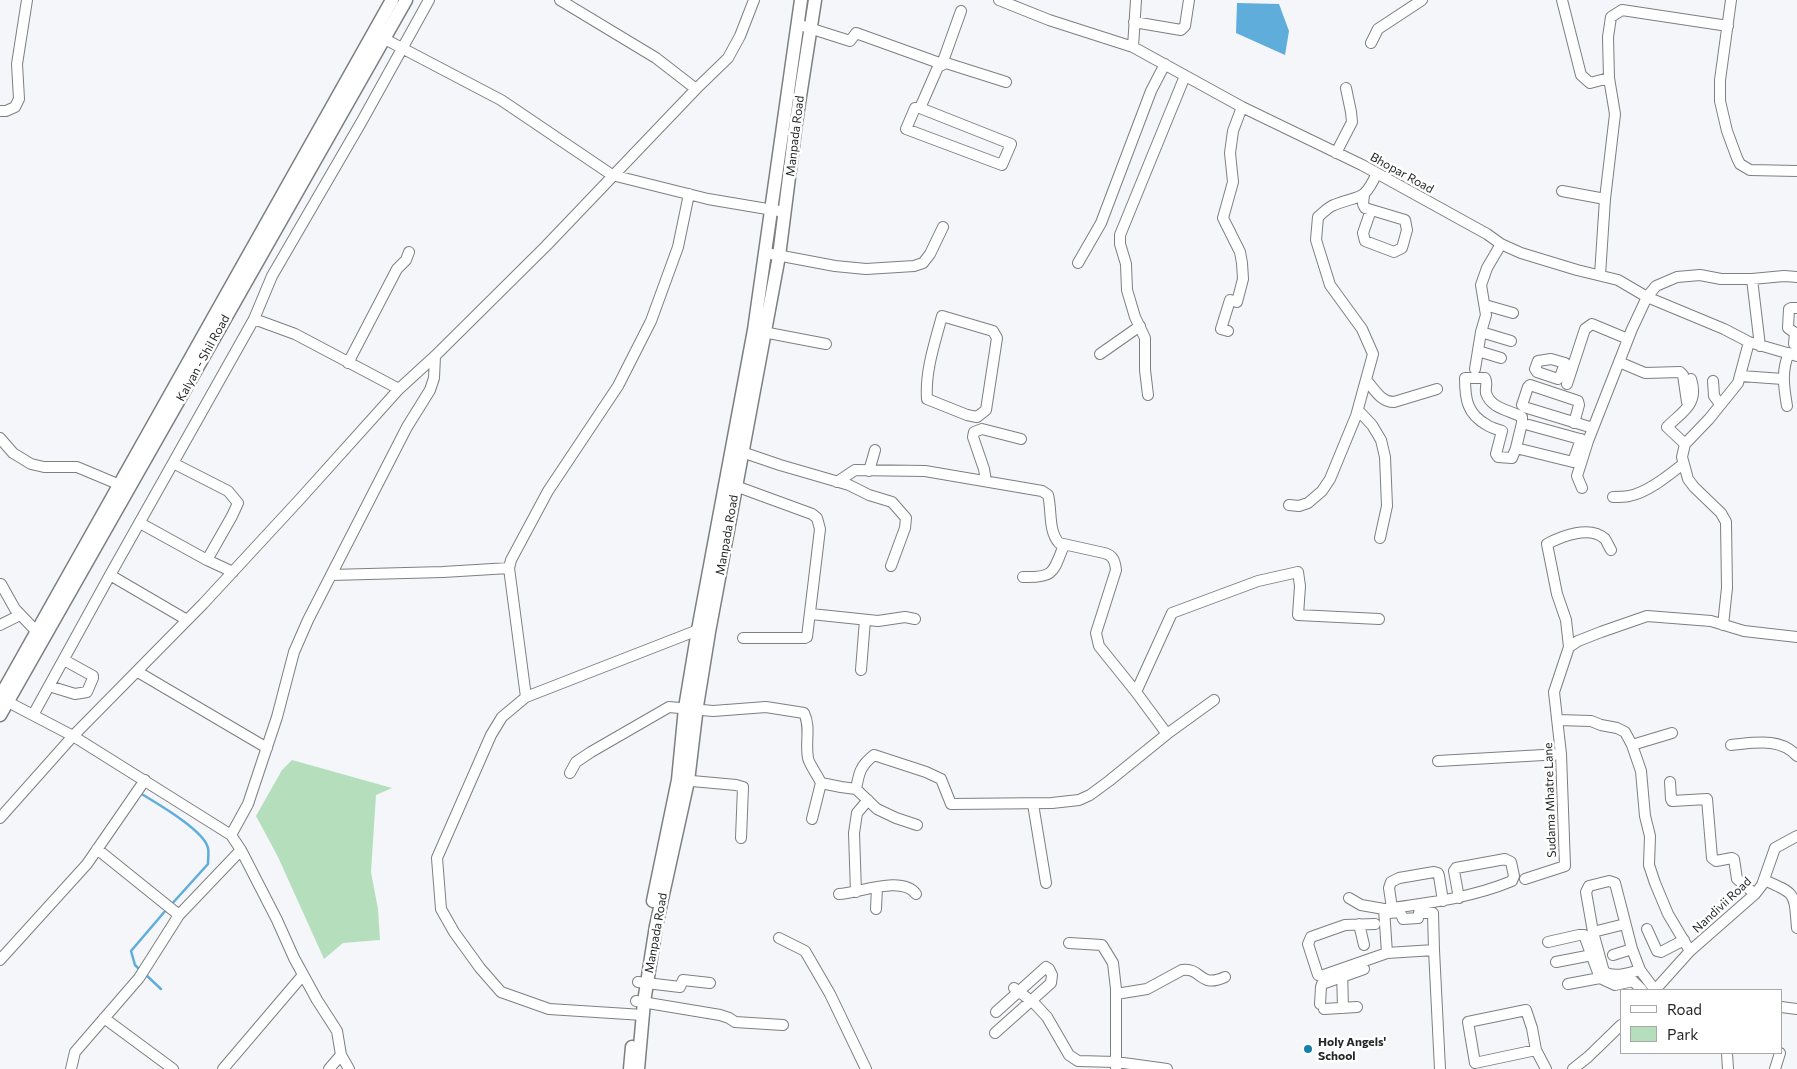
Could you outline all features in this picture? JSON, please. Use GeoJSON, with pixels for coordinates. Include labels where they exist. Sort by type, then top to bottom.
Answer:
{"type":"FeatureCollection","features":[{"type":"Feature","properties":{"kind":"main road","name":"Kalyan - Shil Road"},"geometry":{"type":"LineString","coordinates":[[2,697],[379,36],[392,0]]}},
{"type":"Feature","properties":{"kind":"main road","name":"Kalyan - Shil Road"},"geometry":{"type":"LineString","coordinates":[[0,715],[2,697],[120,485],[379,36],[406,0]]}},
{"type":"Feature","properties":{"kind":"main road","name":"Manpada Road"},"geometry":{"type":"LineString","coordinates":[[760,331],[766,254],[801,0]]}},
{"type":"Feature","properties":{"kind":"main road","name":"Manpada Road"},"geometry":{"type":"LineString","coordinates":[[630,1069],[652,925],[683,780],[691,709],[730,484],[760,331],[779,256],[815,0]]}},
{"type":"Feature","properties":{"kind":"main road","name":"Manpada Road"},"geometry":{"type":"LineString","coordinates":[[638,1069],[639,1008]]}},
{"type":"Feature","properties":{"kind":"street"},"geometry":{"type":"LineString","coordinates":[[0,111],[6,111],[15,107],[20,99],[17,64],[26,0]]}},
{"type":"Feature","properties":{"kind":"street"},"geometry":{"type":"LineString","coordinates":[[33,715],[254,319],[272,276],[404,48],[429,0]]}},
{"type":"Feature","properties":{"kind":"street"},"geometry":{"type":"LineString","coordinates":[[560,0],[656,58],[696,89]]}},
{"type":"Feature","properties":{"kind":"street","name":"Bhopar Road"},"geometry":{"type":"LineString","coordinates":[[999,0],[1049,20],[1133,47],[1242,107],[1377,173],[1479,229],[1501,244],[1533,257],[1618,280],[1647,297],[1724,329],[1749,342],[1760,346],[1794,352]]}},
{"type":"Feature","properties":{"kind":"street"},"geometry":{"type":"LineString","coordinates":[[1133,47],[1136,0]]}},
{"type":"Feature","properties":{"kind":"street"},"geometry":{"type":"LineString","coordinates":[[1134,22],[1181,30],[1185,26],[1189,0]]}},
{"type":"Feature","properties":{"kind":"street"},"geometry":{"type":"LineString","coordinates":[[1371,43],[1378,29],[1422,0]]}},
{"type":"Feature","properties":{"kind":"street"},"geometry":{"type":"LineString","coordinates":[[1562,0],[1581,75],[1590,83],[1609,78]]}},
{"type":"Feature","properties":{"kind":"street"},"geometry":{"type":"LineString","coordinates":[[1731,0],[1720,80],[1720,101],[1727,131],[1737,158],[1740,164],[1750,170],[1797,172]]}},
{"type":"Feature","properties":{"kind":"street"},"geometry":{"type":"LineString","coordinates":[[0,818],[73,736],[138,672],[232,572],[398,389],[435,356],[546,246],[612,175],[728,58],[740,36],[751,1]]}},
{"type":"Feature","properties":{"kind":"street"},"geometry":{"type":"LineString","coordinates":[[1600,275],[1605,199],[1615,114],[1609,78],[1608,37],[1611,17],[1616,12],[1622,10],[1728,26]]}},
{"type":"Feature","properties":{"kind":"street"},"geometry":{"type":"LineString","coordinates":[[920,108],[938,67],[942,64],[961,11]]}},
{"type":"Feature","properties":{"kind":"street"},"geometry":{"type":"LineString","coordinates":[[797,24],[850,41],[856,32],[942,64],[946,63],[1006,82]]}},
{"type":"Feature","properties":{"kind":"street"},"geometry":{"type":"LineString","coordinates":[[379,36],[501,100],[612,175],[689,194],[785,212]]}},
{"type":"Feature","properties":{"kind":"street"},"geometry":{"type":"LineString","coordinates":[[1078,263],[1101,222],[1151,91],[1165,64]]}},
{"type":"Feature","properties":{"kind":"street"},"geometry":{"type":"LineString","coordinates":[[1148,395],[1145,370],[1145,338],[1127,290],[1126,264],[1120,244],[1120,235],[1185,76]]}},
{"type":"Feature","properties":{"kind":"street"},"geometry":{"type":"LineString","coordinates":[[1336,153],[1352,122],[1346,88]]}},
{"type":"Feature","properties":{"kind":"street"},"geometry":{"type":"LineString","coordinates":[[1228,331],[1221,329],[1230,300],[1237,302],[1243,279],[1240,252],[1223,218],[1232,182],[1230,153],[1233,131],[1242,107]]}},
{"type":"Feature","properties":{"kind":"street"},"geometry":{"type":"LineString","coordinates":[[915,108],[920,108],[1011,144],[1002,165],[906,129],[915,108]]}},
{"type":"Feature","properties":{"kind":"street"},"geometry":{"type":"LineString","coordinates":[[1371,210],[1363,233],[1364,241],[1394,252],[1402,248],[1407,230],[1405,220],[1365,208],[1363,204],[1364,195],[1377,173]]}},
{"type":"Feature","properties":{"kind":"street"},"geometry":{"type":"LineString","coordinates":[[1562,191],[1605,199]]}},
{"type":"Feature","properties":{"kind":"street"},"geometry":{"type":"LineString","coordinates":[[526,697],[509,568],[511,560],[548,492],[618,386],[651,321],[678,247],[689,194]]}},
{"type":"Feature","properties":{"kind":"street"},"geometry":{"type":"LineString","coordinates":[[1289,505],[1299,506],[1308,503],[1322,491],[1330,479],[1358,410],[1373,354],[1362,329],[1330,285],[1316,240],[1318,216],[1333,205],[1364,195]]}},
{"type":"Feature","properties":{"kind":"street"},"geometry":{"type":"LineString","coordinates":[[766,254],[835,266],[866,269],[914,266],[923,263],[930,254],[943,227]]}},
{"type":"Feature","properties":{"kind":"street"},"geometry":{"type":"LineString","coordinates":[[1475,369],[1481,332],[1486,315],[1481,285],[1483,277],[1501,244]]}},
{"type":"Feature","properties":{"kind":"street"},"geometry":{"type":"LineString","coordinates":[[348,363],[397,269],[406,260],[409,252]]}},
{"type":"Feature","properties":{"kind":"street"},"geometry":{"type":"LineString","coordinates":[[1516,448],[1571,463],[1574,461],[1584,440],[1593,428],[1628,339],[1647,297],[1656,286],[1677,277],[1700,275],[1721,279],[1797,277]]}},
{"type":"Feature","properties":{"kind":"street"},"geometry":{"type":"LineString","coordinates":[[1752,279],[1760,346]]}},
{"type":"Feature","properties":{"kind":"street"},"geometry":{"type":"LineString","coordinates":[[1485,305],[1513,313]]}},
{"type":"Feature","properties":{"kind":"street"},"geometry":{"type":"LineString","coordinates":[[1787,406],[1783,378],[1784,363],[1794,352],[1795,333],[1788,326],[1789,309],[1797,308]]}},
{"type":"Feature","properties":{"kind":"street"},"geometry":{"type":"LineString","coordinates":[[942,316],[994,332],[997,338],[986,410],[977,417],[967,415],[927,399],[926,390],[931,358],[942,316]]}},
{"type":"Feature","properties":{"kind":"street"},"geometry":{"type":"LineString","coordinates":[[254,319],[295,334],[398,389]]}},
{"type":"Feature","properties":{"kind":"street"},"geometry":{"type":"LineString","coordinates":[[1567,384],[1567,372],[1585,329],[1589,325],[1592,324],[1628,339]]}},
{"type":"Feature","properties":{"kind":"street"},"geometry":{"type":"LineString","coordinates":[[1100,354],[1140,326]]}},
{"type":"Feature","properties":{"kind":"street"},"geometry":{"type":"LineString","coordinates":[[760,331],[826,344]]}},
{"type":"Feature","properties":{"kind":"street"},"geometry":{"type":"LineString","coordinates":[[1481,332],[1511,341]]}},
{"type":"Feature","properties":{"kind":"street"},"geometry":{"type":"LineString","coordinates":[[1723,625],[1727,588],[1726,522],[1721,513],[1688,479],[1682,457],[1685,444],[1709,419],[1738,383],[1749,342]]}},
{"type":"Feature","properties":{"kind":"street"},"geometry":{"type":"LineString","coordinates":[[1478,351],[1501,358]]}},
{"type":"Feature","properties":{"kind":"street"},"geometry":{"type":"LineString","coordinates":[[230,835],[248,804],[277,717],[294,652],[308,620],[407,427],[430,390],[434,378],[435,356]]}},
{"type":"Feature","properties":{"kind":"street"},"geometry":{"type":"LineString","coordinates":[[1619,362],[1645,373],[1680,372],[1683,375],[1687,402]]}},
{"type":"Feature","properties":{"kind":"street"},"geometry":{"type":"LineString","coordinates":[[1482,376],[1485,378],[1487,381],[1486,391],[1494,404],[1499,408],[1522,417],[1516,448],[1512,458],[1499,457],[1497,455],[1502,431],[1486,425],[1471,412],[1467,403],[1465,378],[1482,376]]}},
{"type":"Feature","properties":{"kind":"street"},"geometry":{"type":"LineString","coordinates":[[1741,376],[1783,378]]}},
{"type":"Feature","properties":{"kind":"street"},"geometry":{"type":"LineString","coordinates":[[1685,444],[1668,428],[1693,401],[1694,391],[1691,380]]}},
{"type":"Feature","properties":{"kind":"street"},"geometry":{"type":"LineString","coordinates":[[1366,381],[1389,402],[1437,389]]}},
{"type":"Feature","properties":{"kind":"street"},"geometry":{"type":"LineString","coordinates":[[1574,422],[1580,405],[1578,401],[1530,385],[1528,387],[1522,406],[1593,428]]}},
{"type":"Feature","properties":{"kind":"street"},"geometry":{"type":"LineString","coordinates":[[1694,391],[1713,385],[1714,396],[1720,404]]}},
{"type":"Feature","properties":{"kind":"street"},"geometry":{"type":"LineString","coordinates":[[1358,410],[1372,425],[1381,440],[1385,458],[1387,506],[1380,538]]}},
{"type":"Feature","properties":{"kind":"street"},"geometry":{"type":"LineString","coordinates":[[1529,424],[1584,440]]}},
{"type":"Feature","properties":{"kind":"street"},"geometry":{"type":"LineString","coordinates":[[986,480],[973,438],[974,432],[982,429],[1021,439]]}},
{"type":"Feature","properties":{"kind":"street"},"geometry":{"type":"LineString","coordinates":[[0,438],[13,453],[31,464],[44,467],[77,467],[120,485]]}},
{"type":"Feature","properties":{"kind":"street"},"geometry":{"type":"LineString","coordinates":[[1582,488],[1577,476],[1584,440]]}},
{"type":"Feature","properties":{"kind":"street"},"geometry":{"type":"LineString","coordinates":[[737,450],[892,502],[906,518],[905,528],[891,566]]}},
{"type":"Feature","properties":{"kind":"street"},"geometry":{"type":"LineString","coordinates":[[869,471],[875,450]]}},
{"type":"Feature","properties":{"kind":"street"},"geometry":{"type":"LineString","coordinates":[[173,463],[228,491],[238,503],[207,560]]}},
{"type":"Feature","properties":{"kind":"street"},"geometry":{"type":"LineString","coordinates":[[1613,497],[1631,496],[1646,489],[1664,479],[1683,464]]}},
{"type":"Feature","properties":{"kind":"street"},"geometry":{"type":"LineString","coordinates":[[837,482],[855,470],[925,471],[1042,490],[1048,495],[1052,531],[1055,539],[1064,545],[1110,554],[1115,561],[1116,570],[1096,633],[1097,640],[1099,646],[1167,734]]}},
{"type":"Feature","properties":{"kind":"street"},"geometry":{"type":"LineString","coordinates":[[730,484],[812,514],[817,518],[820,529],[808,634],[805,638],[743,638]]}},
{"type":"Feature","properties":{"kind":"street"},"geometry":{"type":"LineString","coordinates":[[140,523],[232,572]]}},
{"type":"Feature","properties":{"kind":"street"},"geometry":{"type":"LineString","coordinates":[[1611,550],[1604,539],[1590,533],[1573,533],[1547,544],[1556,594],[1566,620],[1569,647],[1593,635],[1647,616],[1711,621],[1744,631],[1797,637]]}},
{"type":"Feature","properties":{"kind":"street"},"geometry":{"type":"LineString","coordinates":[[1023,577],[1039,577],[1050,574],[1064,545]]}},
{"type":"Feature","properties":{"kind":"street"},"geometry":{"type":"LineString","coordinates":[[331,576],[509,568]]}},
{"type":"Feature","properties":{"kind":"street"},"geometry":{"type":"LineString","coordinates":[[1136,692],[1172,613],[1258,581],[1298,572],[1300,586],[1298,615],[1379,619]]}},
{"type":"Feature","properties":{"kind":"street"},"geometry":{"type":"LineString","coordinates":[[110,575],[187,620]]}},
{"type":"Feature","properties":{"kind":"street"},"geometry":{"type":"LineString","coordinates":[[1,584],[5,603],[37,632]]}},
{"type":"Feature","properties":{"kind":"street"},"geometry":{"type":"LineString","coordinates":[[811,614],[878,621],[905,617],[915,619]]}},
{"type":"Feature","properties":{"kind":"street"},"geometry":{"type":"LineString","coordinates":[[0,625],[20,615]]}},
{"type":"Feature","properties":{"kind":"street"},"geometry":{"type":"LineString","coordinates":[[861,670],[865,620]]}},
{"type":"Feature","properties":{"kind":"street"},"geometry":{"type":"LineString","coordinates":[[704,631],[526,697],[502,717],[491,735],[437,858],[441,908],[454,932],[480,968],[501,992],[549,1009],[639,1008],[720,1015],[735,1022],[783,1025]]}},
{"type":"Feature","properties":{"kind":"street","name":"Sudama Mhatre Lane"},"geometry":{"type":"LineString","coordinates":[[1525,879],[1565,866],[1561,754],[1554,692],[1569,647]]}},
{"type":"Feature","properties":{"kind":"street"},"geometry":{"type":"LineString","coordinates":[[49,686],[75,694],[87,692],[94,678],[64,660]]}},
{"type":"Feature","properties":{"kind":"street"},"geometry":{"type":"LineString","coordinates":[[138,672],[267,748]]}},
{"type":"Feature","properties":{"kind":"street"},"geometry":{"type":"LineString","coordinates":[[2,697],[73,736],[230,835],[241,850],[303,975],[337,1031],[341,1055],[349,1069]]}},
{"type":"Feature","properties":{"kind":"street"},"geometry":{"type":"LineString","coordinates":[[856,789],[858,774],[864,763],[874,755],[926,772],[941,779],[951,804],[1033,804],[1079,800],[1090,795],[1167,734],[1214,700]]}},
{"type":"Feature","properties":{"kind":"street"},"geometry":{"type":"LineString","coordinates":[[570,773],[576,762],[669,707],[713,711],[766,707],[804,714],[808,721],[808,760],[821,782],[812,819]]}},
{"type":"Feature","properties":{"kind":"street"},"geometry":{"type":"LineString","coordinates":[[1558,720],[1591,721],[1617,728],[1624,732],[1632,745],[1641,771],[1645,816],[1650,836],[1650,865],[1655,883],[1668,914],[1690,951]]}},
{"type":"Feature","properties":{"kind":"street"},"geometry":{"type":"LineString","coordinates":[[1632,745],[1672,733]]}},
{"type":"Feature","properties":{"kind":"street"},"geometry":{"type":"LineString","coordinates":[[1731,745],[1774,743],[1790,748],[1797,756]]}},
{"type":"Feature","properties":{"kind":"street"},"geometry":{"type":"LineString","coordinates":[[1438,761],[1561,754]]}},
{"type":"Feature","properties":{"kind":"street"},"geometry":{"type":"LineString","coordinates":[[0,960],[87,864],[145,780]]}},
{"type":"Feature","properties":{"kind":"street"},"geometry":{"type":"LineString","coordinates":[[683,780],[743,787],[741,838]]}},
{"type":"Feature","properties":{"kind":"street"},"geometry":{"type":"LineString","coordinates":[[821,782],[856,789],[877,809],[917,825]]}},
{"type":"Feature","properties":{"kind":"street"},"geometry":{"type":"LineString","coordinates":[[1670,782],[1672,801],[1707,799],[1712,858],[1716,861],[1734,859],[1737,879],[1755,894]]}},
{"type":"Feature","properties":{"kind":"street"},"geometry":{"type":"LineString","coordinates":[[856,892],[854,833],[857,813],[868,800]]}},
{"type":"Feature","properties":{"kind":"street"},"geometry":{"type":"LineString","coordinates":[[1033,804],[1046,883]]}},
{"type":"Feature","properties":{"kind":"street","name":"Nandivii Road"},"geometry":{"type":"LineString","coordinates":[[1656,989],[1690,951],[1755,894],[1764,880],[1776,848],[1797,836]]}},
{"type":"Feature","properties":{"kind":"street"},"geometry":{"type":"LineString","coordinates":[[97,850],[179,915]]}},
{"type":"Feature","properties":{"kind":"street"},"geometry":{"type":"LineString","coordinates":[[71,1069],[75,1052],[143,972],[179,915],[241,850]]}},
{"type":"Feature","properties":{"kind":"street"},"geometry":{"type":"LineString","coordinates":[[1349,898],[1360,906],[1388,908],[1460,898],[1490,890],[1512,881],[1514,876],[1511,862],[1505,860],[1455,869],[1460,898]]}},
{"type":"Feature","properties":{"kind":"street"},"geometry":{"type":"LineString","coordinates":[[1389,953],[1388,908],[1389,888],[1392,882],[1399,878],[1434,872],[1438,873],[1443,901]]}},
{"type":"Feature","properties":{"kind":"street"},"geometry":{"type":"LineString","coordinates":[[1764,880],[1786,889],[1792,894],[1795,901],[1797,928]]}},
{"type":"Feature","properties":{"kind":"street"},"geometry":{"type":"LineString","coordinates":[[1641,989],[1632,981],[1604,972],[1593,932],[1586,892],[1589,886],[1602,882],[1613,881],[1615,883],[1632,949],[1640,970],[1654,989]]}},
{"type":"Feature","properties":{"kind":"street"},"geometry":{"type":"LineString","coordinates":[[839,894],[877,887],[902,886],[909,887],[916,894]]}},
{"type":"Feature","properties":{"kind":"street"},"geometry":{"type":"LineString","coordinates":[[876,909],[877,887]]}},
{"type":"Feature","properties":{"kind":"street"},"geometry":{"type":"LineString","coordinates":[[1389,953],[1388,916],[1391,912],[1400,912],[1403,919],[1418,918],[1419,913],[1433,913],[1440,1069]]}},
{"type":"Feature","properties":{"kind":"street"},"geometry":{"type":"LineString","coordinates":[[1364,969],[1319,976],[1308,944],[1309,939],[1345,924],[1375,924]]}},
{"type":"Feature","properties":{"kind":"street"},"geometry":{"type":"LineString","coordinates":[[1359,924],[1364,946]]}},
{"type":"Feature","properties":{"kind":"street"},"geometry":{"type":"LineString","coordinates":[[1593,932],[1625,924]]}},
{"type":"Feature","properties":{"kind":"street"},"geometry":{"type":"LineString","coordinates":[[1646,929],[1657,951],[1661,952],[1684,940]]}},
{"type":"Feature","properties":{"kind":"street"},"geometry":{"type":"LineString","coordinates":[[1548,942],[1582,934],[1586,936],[1600,978]]}},
{"type":"Feature","properties":{"kind":"street"},"geometry":{"type":"LineString","coordinates":[[779,938],[805,951],[830,994],[866,1069]]}},
{"type":"Feature","properties":{"kind":"street"},"geometry":{"type":"LineString","coordinates":[[1069,943],[1102,945],[1113,963],[1116,994],[1116,1066]]}},
{"type":"Feature","properties":{"kind":"street"},"geometry":{"type":"LineString","coordinates":[[1613,955],[1632,949]]}},
{"type":"Feature","properties":{"kind":"street"},"geometry":{"type":"LineString","coordinates":[[1357,1007],[1322,1006],[1321,985],[1342,973],[1389,953],[1434,950]]}},
{"type":"Feature","properties":{"kind":"street"},"geometry":{"type":"LineString","coordinates":[[1556,962],[1592,955]]}},
{"type":"Feature","properties":{"kind":"street"},"geometry":{"type":"LineString","coordinates":[[995,1032],[1051,983],[1052,975],[1048,967],[1017,989],[996,1012]]}},
{"type":"Feature","properties":{"kind":"street"},"geometry":{"type":"LineString","coordinates":[[1116,994],[1147,989],[1182,970],[1188,969],[1193,970],[1204,980],[1218,980],[1225,977]]}},
{"type":"Feature","properties":{"kind":"street"},"geometry":{"type":"LineString","coordinates":[[1568,984],[1600,978],[1615,985],[1640,970]]}},
{"type":"Feature","properties":{"kind":"street"},"geometry":{"type":"LineString","coordinates":[[1342,973],[1343,1008]]}},
{"type":"Feature","properties":{"kind":"street"},"geometry":{"type":"LineString","coordinates":[[223,1069],[303,975]]}},
{"type":"Feature","properties":{"kind":"street"},"geometry":{"type":"LineString","coordinates":[[643,983],[680,987],[683,980],[710,983]]}},
{"type":"Feature","properties":{"kind":"street"},"geometry":{"type":"LineString","coordinates":[[1017,989],[1031,1000],[1047,1017],[1069,1055],[1078,1061],[1116,1066],[1167,1069]]}},
{"type":"Feature","properties":{"kind":"street"},"geometry":{"type":"LineString","coordinates":[[1782,1007],[1797,1009]]}},
{"type":"Feature","properties":{"kind":"street"},"geometry":{"type":"LineString","coordinates":[[1536,1050],[1475,1063],[1468,1022],[1526,1010],[1536,1050],[1546,1069]]}},
{"type":"Feature","properties":{"kind":"street"},"geometry":{"type":"LineString","coordinates":[[104,1018],[173,1069]]}},
{"type":"Feature","properties":{"kind":"street"},"geometry":{"type":"LineString","coordinates":[[1573,1069],[1620,1027]]}},
{"type":"Feature","properties":{"kind":"street"},"geometry":{"type":"LineString","coordinates":[[1727,1054],[1728,1069]]}},
{"type":"Feature","properties":{"kind":"street"},"geometry":{"type":"LineString","coordinates":[[1775,1069],[1779,1054]]}},
{"type":"Feature","properties":{"kind":"street"},"geometry":{"type":"LineString","coordinates":[[329,1069],[341,1055]]}},
{"type":"Feature","properties":{"kind":"green space"},"geometry":{"type":"Polygon","coordinates":[[[292,760],[392,788],[376,795],[371,872],[378,909],[380,940],[343,943],[324,959],[278,857],[256,816],[282,770],[292,760]]]}},
{"type":"Feature","properties":{"kind":"water"},"geometry":{"type":"Polygon","coordinates":[[[1237,3],[1279,4],[1289,31],[1285,55],[1236,33],[1237,3]]]}},
{"type":"Feature","properties":{"kind":"waterway"},"geometry":{"type":"LineString","coordinates":[[140,793],[189,825],[205,841],[208,848],[208,864],[170,906]]}},
{"type":"Feature","properties":{"kind":"waterway"},"geometry":{"type":"LineString","coordinates":[[141,971],[135,965],[131,951],[166,910]]}},
{"type":"Feature","properties":{"kind":"waterway"},"geometry":{"type":"LineString","coordinates":[[145,974],[161,989]]}},
{"type":"Feature","properties":{"kind":"place","name":"Holy Angels' School"},"geometry":{"type":"Point","coordinates":[1308,1049]}}]}
